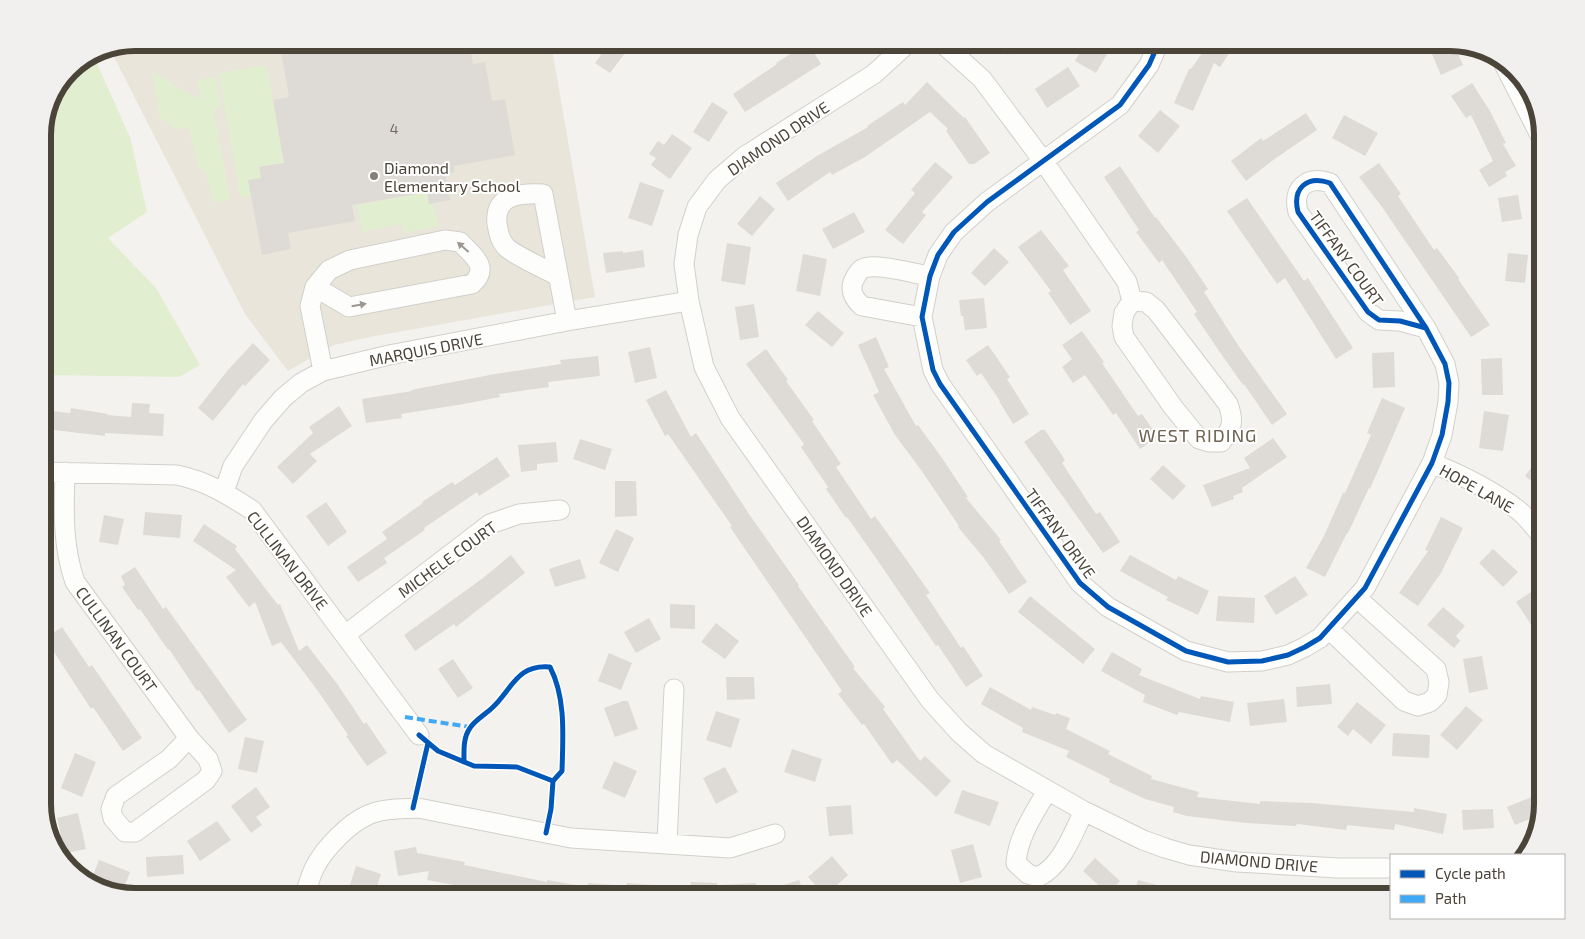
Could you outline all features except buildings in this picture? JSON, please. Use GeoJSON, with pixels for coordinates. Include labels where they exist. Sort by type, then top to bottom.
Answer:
{"type":"FeatureCollection","features":[{"type":"Feature","properties":{"kind":"street","name":"DIAMOND DRIVE"},"geometry":{"type":"LineString","coordinates":[[899,51],[874,74],[745,156],[717,180],[698,207],[688,235],[684,264],[689,301],[704,367],[730,418],[930,700],[958,732],[984,754],[1084,811],[1143,840],[1189,855],[1237,862],[1338,868],[1390,868]]}},
{"type":"Feature","properties":{"kind":"street"},"geometry":{"type":"LineString","coordinates":[[951,51],[982,79],[1044,162],[1126,282],[1132,301]]}},
{"type":"Feature","properties":{"kind":"street","name":"TIFFANY DRIVE"},"geometry":{"type":"LineString","coordinates":[[1155,51],[1149,65],[1120,105],[988,202],[954,232],[938,255],[930,276],[922,317],[933,370],[940,384],[1080,583],[1108,607],[1186,651],[1228,662],[1262,661],[1288,655],[1320,638],[1365,588],[1432,463]]}},
{"type":"Feature","properties":{"kind":"street"},"geometry":{"type":"LineString","coordinates":[[1511,79],[1532,119]]}},
{"type":"Feature","properties":{"kind":"street","name":"TIFFANY COURT"},"geometry":{"type":"LineString","coordinates":[[1426,328],[1400,320],[1379,320],[1368,312],[1298,212],[1296,201],[1298,191],[1306,183],[1320,179],[1330,183],[1426,328],[1445,364],[1449,383],[1448,402],[1442,435],[1432,463]]}},
{"type":"Feature","properties":{"kind":"street"},"geometry":{"type":"LineString","coordinates":[[315,287],[349,307],[472,284],[478,279],[481,270],[479,263],[460,242],[445,240],[350,260],[329,270],[315,287],[310,306],[323,371]]}},
{"type":"Feature","properties":{"kind":"street"},"geometry":{"type":"LineString","coordinates":[[922,317],[862,306],[855,300],[851,289],[855,278],[862,269],[875,267],[930,276]]}},
{"type":"Feature","properties":{"kind":"street"},"geometry":{"type":"LineString","coordinates":[[558,276],[567,321]]}},
{"type":"Feature","properties":{"kind":"street","name":"MARQUIS DRIVE"},"geometry":{"type":"LineString","coordinates":[[224,492],[233,466],[262,420],[283,398],[301,383],[323,371],[389,355],[567,321],[689,301]]}},
{"type":"Feature","properties":{"kind":"street"},"geometry":{"type":"LineString","coordinates":[[1132,301],[1146,302],[1156,310],[1228,404],[1232,416],[1230,431],[1220,442],[1209,442],[1199,439],[1173,407],[1124,338],[1122,326],[1124,313],[1132,301]]}},
{"type":"Feature","properties":{"kind":"street","name":"HOPE LANE"},"geometry":{"type":"LineString","coordinates":[[1432,463],[1485,489],[1519,511],[1534,527]]}},
{"type":"Feature","properties":{"kind":"street","name":"CULLINAN DRIVE"},"geometry":{"type":"LineString","coordinates":[[51,472],[177,475],[196,479],[224,492],[252,510],[419,735]]}},
{"type":"Feature","properties":{"kind":"street","name":"CULLINAN COURT"},"geometry":{"type":"LineString","coordinates":[[66,472],[64,530],[68,563],[75,582],[189,738],[208,759],[212,770],[206,780],[135,832],[125,832],[112,818],[111,809],[116,796],[169,759],[189,738]]}},
{"type":"Feature","properties":{"kind":"street","name":"MICHELE COURT"},"geometry":{"type":"LineString","coordinates":[[346,635],[490,524],[519,514],[560,510]]}},
{"type":"Feature","properties":{"kind":"street"},"geometry":{"type":"LineString","coordinates":[[1329,628],[1404,701],[1418,706],[1430,702],[1437,695],[1439,682],[1436,669],[1357,598]]}},
{"type":"Feature","properties":{"kind":"street"},"geometry":{"type":"LineString","coordinates":[[667,843],[674,689]]}},
{"type":"Feature","properties":{"kind":"street"},"geometry":{"type":"LineString","coordinates":[[1047,791],[1022,837],[1016,853],[1016,863],[1028,874],[1038,877],[1047,873],[1057,862],[1084,811]]}},
{"type":"Feature","properties":{"kind":"street"},"geometry":{"type":"LineString","coordinates":[[307,888],[315,867],[328,848],[340,836],[367,815],[392,809],[418,808],[571,838],[730,848],[775,834]]}},
{"type":"Feature","properties":{"kind":"shaded area","name":"Diamond Elementary School"},"geometry":{"type":"Polygon","coordinates":[[[135,51],[552,51],[595,297],[334,345],[288,371],[245,314],[113,55],[135,51]]]}},
{"type":"Feature","properties":{"kind":"green space"},"geometry":{"type":"Polygon","coordinates":[[[99,60],[98,66],[130,137],[147,212],[108,238],[156,288],[200,365],[179,377],[51,375],[51,129],[58,103],[65,88],[88,65],[99,60]]]}},
{"type":"Feature","properties":{"kind":"green space"},"geometry":{"type":"Polygon","coordinates":[[[267,65],[284,163],[259,167],[261,178],[248,181],[251,196],[240,197],[219,73],[267,65]]]}},
{"type":"Feature","properties":{"kind":"green space"},"geometry":{"type":"Polygon","coordinates":[[[152,72],[197,98],[201,97],[198,80],[216,77],[222,108],[214,110],[230,199],[216,203],[213,200],[206,174],[198,166],[188,127],[178,130],[159,117],[152,72]]]}},
{"type":"Feature","properties":{"kind":"green space"},"geometry":{"type":"Polygon","coordinates":[[[429,192],[439,226],[404,233],[401,224],[362,232],[357,205],[429,192]]]}},
{"type":"Feature","properties":{"kind":"marked path"},"geometry":{"type":"LineString","coordinates":[[405,717],[470,727]]}},
{"type":"Feature","properties":{"kind":"cycle path"},"geometry":{"type":"LineString","coordinates":[[1155,51],[1149,65],[1120,105],[987,202],[954,232],[938,255],[930,276],[922,317],[933,370],[940,384],[1080,583],[1108,607],[1186,651],[1228,662],[1262,661],[1288,655],[1320,638],[1365,588],[1432,463],[1442,435],[1448,402],[1449,383],[1445,364],[1426,328]]}},
{"type":"Feature","properties":{"kind":"cycle path"},"geometry":{"type":"LineString","coordinates":[[1314,181],[1330,183],[1426,328],[1400,321],[1379,320],[1368,312],[1298,212],[1297,196],[1303,186],[1308,182],[1314,181]]}},
{"type":"Feature","properties":{"kind":"cycle path"},"geometry":{"type":"LineString","coordinates":[[464,762],[465,740],[472,725],[500,700],[522,674],[530,669],[550,667],[559,691],[563,731],[562,771],[553,781]]}},
{"type":"Feature","properties":{"kind":"cycle path"},"geometry":{"type":"LineString","coordinates":[[419,735],[438,751],[474,766],[517,767],[553,781],[551,809],[546,833]]}},
{"type":"Feature","properties":{"kind":"cycle path"},"geometry":{"type":"LineString","coordinates":[[413,808],[428,743]]}},
{"type":"Feature","properties":{"kind":"place","name":"Diamond Elementary School"},"geometry":{"type":"Point","coordinates":[374,176]}},
{"type":"Feature","properties":{"kind":"district","name":"WEST RIDING"},"geometry":{"type":"Point","coordinates":[1198,435]}}]}
